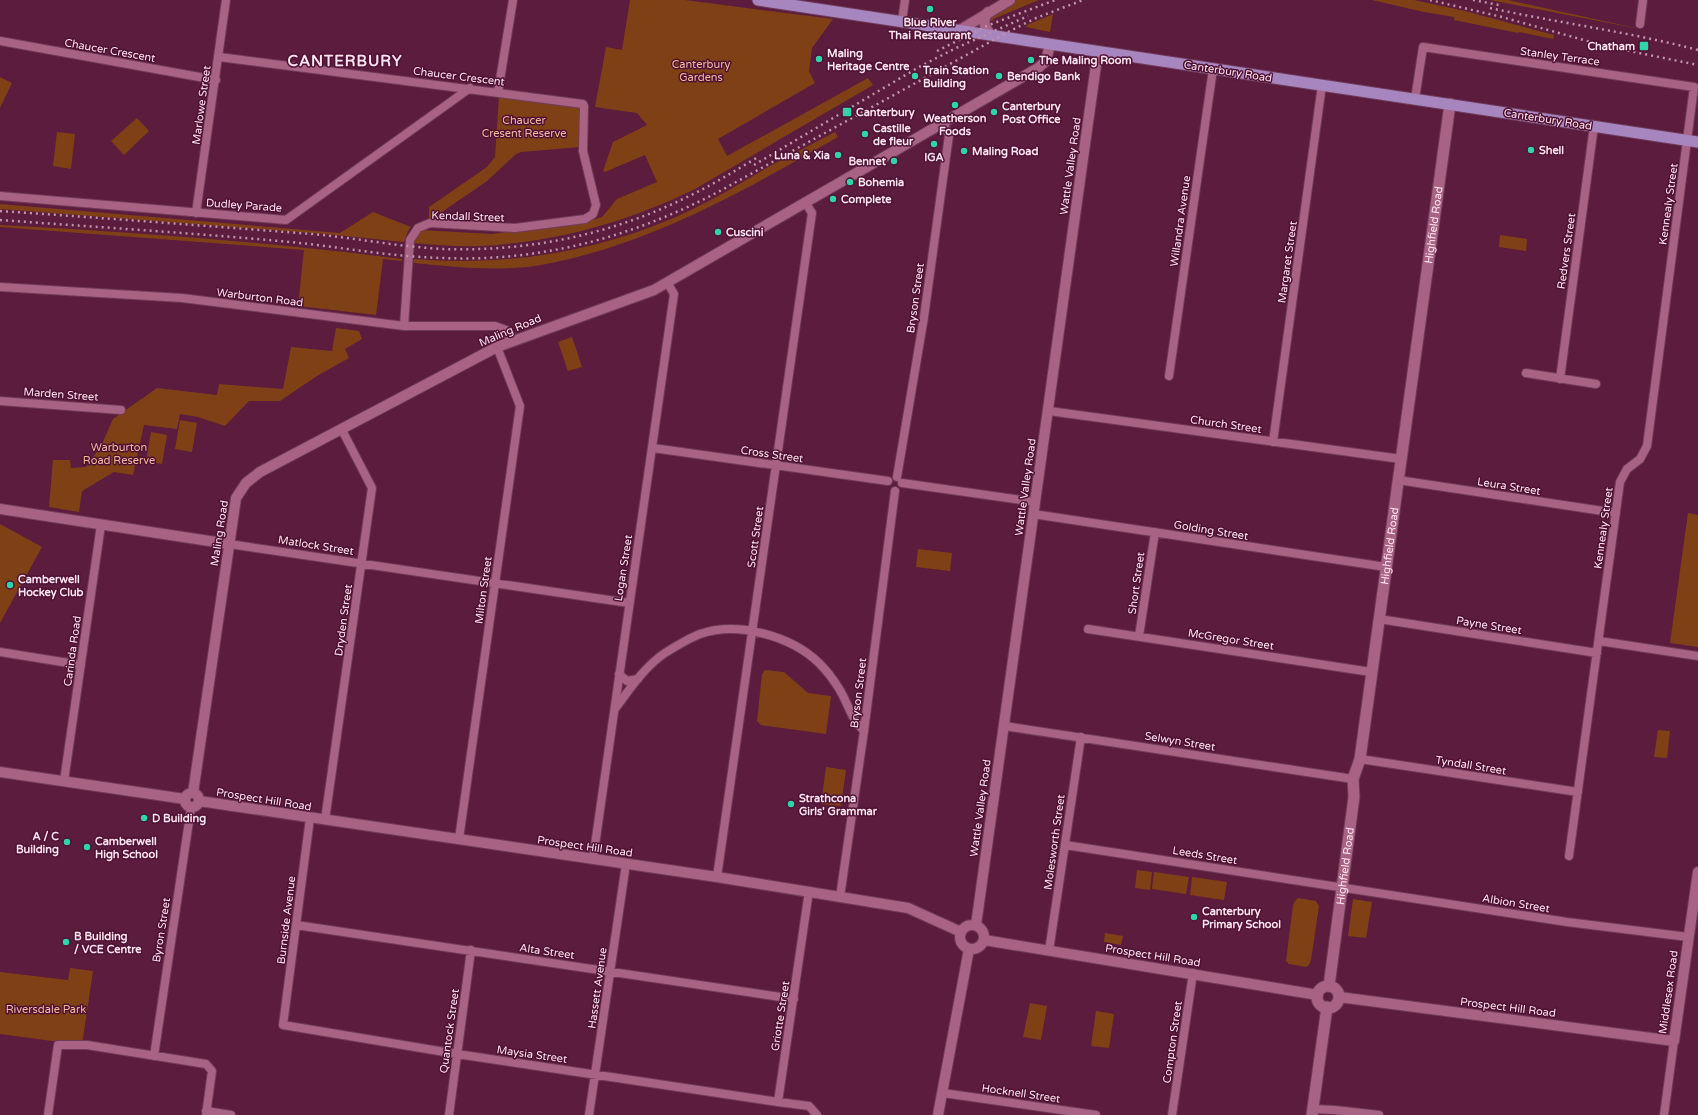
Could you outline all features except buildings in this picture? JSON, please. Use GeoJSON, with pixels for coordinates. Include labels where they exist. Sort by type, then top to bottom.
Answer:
{"type":"FeatureCollection","features":[{"type":"Feature","properties":{"kind":"main road","name":"Canterbury Road"},"geometry":{"type":"LineString","coordinates":[[758,0],[1693,141]]}},
{"type":"Feature","properties":{"kind":"main road","name":"Highfield Road"},"geometry":{"type":"LineString","coordinates":[[1329,986],[1354,797],[1353,779],[1360,759],[1450,104]]}},
{"type":"Feature","properties":{"kind":"main road"},"geometry":{"type":"LineString","coordinates":[[1329,986],[1337,990],[1339,997],[1338,1002],[1327,1007],[1319,1002],[1318,995],[1322,988],[1329,986]]}},
{"type":"Feature","properties":{"kind":"main road"},"geometry":{"type":"LineString","coordinates":[[1312,1112],[1327,1007]]}},
{"type":"Feature","properties":{"kind":"street","name":"Marlowe Street"},"geometry":{"type":"LineString","coordinates":[[196,213],[216,80],[226,0]]}},
{"type":"Feature","properties":{"kind":"street"},"geometry":{"type":"LineString","coordinates":[[498,92],[513,0]]}},
{"type":"Feature","properties":{"kind":"street"},"geometry":{"type":"LineString","coordinates":[[902,21],[905,0]]}},
{"type":"Feature","properties":{"kind":"street"},"geometry":{"type":"LineString","coordinates":[[960,30],[1010,0]]}},
{"type":"Feature","properties":{"kind":"street"},"geometry":{"type":"LineString","coordinates":[[1640,24],[1643,0]]}},
{"type":"Feature","properties":{"kind":"street"},"geometry":{"type":"LineString","coordinates":[[988,12],[984,20],[984,24],[991,35]]}},
{"type":"Feature","properties":{"kind":"street","name":"Chaucer Crescent"},"geometry":{"type":"LineString","coordinates":[[0,41],[216,80]]}},
{"type":"Feature","properties":{"kind":"street","name":"Maling Road"},"geometry":{"type":"LineString","coordinates":[[189,796],[236,498],[246,483],[260,472],[510,340],[654,290],[1038,68],[1046,61],[1050,44]]}},
{"type":"Feature","properties":{"kind":"street","name":"Stanley Terrace"},"geometry":{"type":"LineString","coordinates":[[1415,99],[1423,47],[1663,82],[1694,87],[1693,141]]}},
{"type":"Feature","properties":{"kind":"street","name":"Wattle Valley Road"},"geometry":{"type":"LineString","coordinates":[[976,925],[1033,514],[1049,411],[1098,51]]}},
{"type":"Feature","properties":{"kind":"street","name":"Chaucer Crescent"},"geometry":{"type":"LineString","coordinates":[[219,57],[470,88],[583,104],[583,151],[596,205],[593,214]]}},
{"type":"Feature","properties":{"kind":"street","name":"Willandra Avenue"},"geometry":{"type":"LineString","coordinates":[[1169,376],[1213,69]]}},
{"type":"Feature","properties":{"kind":"street","name":"Margaret Street"},"geometry":{"type":"LineString","coordinates":[[1273,442],[1322,85]]}},
{"type":"Feature","properties":{"kind":"street","name":"Dudley Parade"},"geometry":{"type":"LineString","coordinates":[[0,196],[286,220],[470,88]]}},
{"type":"Feature","properties":{"kind":"street","name":"Bryson Street"},"geometry":{"type":"LineString","coordinates":[[899,480],[924,317],[949,135],[943,124]]}},
{"type":"Feature","properties":{"kind":"street","name":"Redvers Street"},"geometry":{"type":"LineString","coordinates":[[1560,379],[1594,126]]}},
{"type":"Feature","properties":{"kind":"street","name":"Kennealy Street"},"geometry":{"type":"LineString","coordinates":[[1569,856],[1620,482],[1627,469],[1640,459],[1647,446],[1693,141]]}},
{"type":"Feature","properties":{"kind":"street","name":"Scott Street"},"geometry":{"type":"LineString","coordinates":[[717,878],[812,213],[805,202]]}},
{"type":"Feature","properties":{"kind":"street","name":"Kendall Street"},"geometry":{"type":"LineString","coordinates":[[404,326],[410,240],[418,228],[430,223],[515,228],[585,219],[593,214]]}},
{"type":"Feature","properties":{"kind":"street","name":"Logan Street"},"geometry":{"type":"LineString","coordinates":[[593,859],[674,294],[667,282]]}},
{"type":"Feature","properties":{"kind":"street","name":"Warburton Road"},"geometry":{"type":"LineString","coordinates":[[0,287],[182,298],[404,326],[495,326],[506,330],[510,340]]}},
{"type":"Feature","properties":{"kind":"street","name":"Milton Street"},"geometry":{"type":"LineString","coordinates":[[459,839],[520,406],[497,347]]}},
{"type":"Feature","properties":{"kind":"street"},"geometry":{"type":"LineString","coordinates":[[1526,374],[1596,384]]}},
{"type":"Feature","properties":{"kind":"street","name":"Marden Street"},"geometry":{"type":"LineString","coordinates":[[0,401],[121,410]]}},
{"type":"Feature","properties":{"kind":"street","name":"Church Street"},"geometry":{"type":"LineString","coordinates":[[1049,411],[1401,459]]}},
{"type":"Feature","properties":{"kind":"street","name":"Dryden Street"},"geometry":{"type":"LineString","coordinates":[[325,820],[372,488],[342,430]]}},
{"type":"Feature","properties":{"kind":"street","name":"Cross Street"},"geometry":{"type":"LineString","coordinates":[[653,448],[888,481]]}},
{"type":"Feature","properties":{"kind":"street"},"geometry":{"type":"LineString","coordinates":[[899,480],[900,489],[895,491],[888,486],[888,481],[892,477],[899,480],[1035,502]]}},
{"type":"Feature","properties":{"kind":"street","name":"Leura Street"},"geometry":{"type":"LineString","coordinates":[[1398,480],[1616,513]]}},
{"type":"Feature","properties":{"kind":"street","name":"Bryson Street"},"geometry":{"type":"LineString","coordinates":[[840,897],[864,731],[895,491]]}},
{"type":"Feature","properties":{"kind":"street","name":"Matlock Street"},"geometry":{"type":"LineString","coordinates":[[0,509],[629,603]]}},
{"type":"Feature","properties":{"kind":"street","name":"Golding Street"},"geometry":{"type":"LineString","coordinates":[[1033,514],[1386,567]]}},
{"type":"Feature","properties":{"kind":"street","name":"Carinda Road"},"geometry":{"type":"LineString","coordinates":[[64,781],[101,525]]}},
{"type":"Feature","properties":{"kind":"street","name":"Short Street"},"geometry":{"type":"LineString","coordinates":[[1139,636],[1154,532]]}},
{"type":"Feature","properties":{"kind":"street","name":"Payne Street"},"geometry":{"type":"LineString","coordinates":[[1379,619],[1597,653]]}},
{"type":"Feature","properties":{"kind":"street","name":"McGregor Street"},"geometry":{"type":"LineString","coordinates":[[1088,629],[1371,672]]}},
{"type":"Feature","properties":{"kind":"street"},"geometry":{"type":"LineString","coordinates":[[614,710],[638,679],[665,654],[700,634],[736,630],[752,631],[781,640],[801,649],[819,664],[838,686],[856,723],[864,731]]}},
{"type":"Feature","properties":{"kind":"street"},"geometry":{"type":"LineString","coordinates":[[1598,641],[1698,656]]}},
{"type":"Feature","properties":{"kind":"street"},"geometry":{"type":"LineString","coordinates":[[0,652],[81,665]]}},
{"type":"Feature","properties":{"kind":"street"},"geometry":{"type":"LineString","coordinates":[[619,674],[627,681],[638,679]]}},
{"type":"Feature","properties":{"kind":"street","name":"Selwyn Street"},"geometry":{"type":"LineString","coordinates":[[1004,726],[1353,779]]}},
{"type":"Feature","properties":{"kind":"street","name":"Molesworth Street"},"geometry":{"type":"LineString","coordinates":[[1049,951],[1080,737]]}},
{"type":"Feature","properties":{"kind":"street","name":"Tyndall Street"},"geometry":{"type":"LineString","coordinates":[[1360,759],[1578,792]]}},
{"type":"Feature","properties":{"kind":"street"},"geometry":{"type":"LineString","coordinates":[[0,772],[64,781],[198,796],[199,801],[196,806],[191,808],[187,806],[189,796]]}},
{"type":"Feature","properties":{"kind":"street","name":"Prospect Hill Road"},"geometry":{"type":"LineString","coordinates":[[199,801],[593,859],[908,908],[961,932]]}},
{"type":"Feature","properties":{"kind":"street","name":"Byron Street"},"geometry":{"type":"LineString","coordinates":[[154,1056],[191,808]]}},
{"type":"Feature","properties":{"kind":"street","name":"Burnside Avenue"},"geometry":{"type":"LineString","coordinates":[[283,1025],[310,818]]}},
{"type":"Feature","properties":{"kind":"street","name":"Leeds Street"},"geometry":{"type":"LineString","coordinates":[[1065,845],[1342,888]]}},
{"type":"Feature","properties":{"kind":"street","name":"Hassett Avenue"},"geometry":{"type":"LineString","coordinates":[[589,1115],[626,864]]}},
{"type":"Feature","properties":{"kind":"street","name":"Middlesex Road"},"geometry":{"type":"LineString","coordinates":[[1664,1115],[1698,872]]}},
{"type":"Feature","properties":{"kind":"street","name":"Albion Street"},"geometry":{"type":"LineString","coordinates":[[1342,888],[1567,922],[1688,937]]}},
{"type":"Feature","properties":{"kind":"street","name":"Griotte Street"},"geometry":{"type":"LineString","coordinates":[[778,1102],[810,892]]}},
{"type":"Feature","properties":{"kind":"street","name":"Alta Street"},"geometry":{"type":"LineString","coordinates":[[296,925],[794,999]]}},
{"type":"Feature","properties":{"kind":"street"},"geometry":{"type":"LineString","coordinates":[[976,925],[984,933],[984,940],[979,947],[969,949],[961,940],[961,932],[966,926],[976,925]]}},
{"type":"Feature","properties":{"kind":"street","name":"Prospect Hill Road"},"geometry":{"type":"LineString","coordinates":[[984,940],[1193,973],[1318,995]]}},
{"type":"Feature","properties":{"kind":"street"},"geometry":{"type":"LineString","coordinates":[[938,1115],[969,949]]}},
{"type":"Feature","properties":{"kind":"street","name":"Quantock Street"},"geometry":{"type":"LineString","coordinates":[[449,1115],[471,950]]}},
{"type":"Feature","properties":{"kind":"street","name":"Compton Street"},"geometry":{"type":"LineString","coordinates":[[1172,1115],[1193,973]]}},
{"type":"Feature","properties":{"kind":"street","name":"Prospect Hill Road"},"geometry":{"type":"LineString","coordinates":[[1339,997],[1674,1041]]}},
{"type":"Feature","properties":{"kind":"street","name":"Maysia Street"},"geometry":{"type":"LineString","coordinates":[[283,1025],[457,1054],[778,1102]]}},
{"type":"Feature","properties":{"kind":"street"},"geometry":{"type":"LineString","coordinates":[[48,1115],[58,1045],[87,1045],[206,1064],[212,1071],[206,1113],[232,1115]]}},
{"type":"Feature","properties":{"kind":"street","name":"Hocknell Street"},"geometry":{"type":"LineString","coordinates":[[943,1093],[1096,1115]]}},
{"type":"Feature","properties":{"kind":"street"},"geometry":{"type":"LineString","coordinates":[[778,1102],[809,1106],[818,1115]]}},
{"type":"Feature","properties":{"kind":"street"},"geometry":{"type":"LineString","coordinates":[[1312,1112],[1379,1115]]}},
{"type":"Feature","properties":{"kind":"green space","name":"Canterbury Gardens"},"geometry":{"type":"Polygon","coordinates":[[[630,0],[685,0],[833,19],[812,48],[809,71],[815,83],[718,139],[727,156],[868,78],[873,85],[695,189],[670,201],[618,220],[564,235],[509,244],[464,246],[414,243],[415,238],[421,230],[492,234],[589,221],[602,217],[617,199],[657,182],[645,155],[605,172],[603,171],[613,142],[647,125],[637,113],[595,107],[606,47],[622,50],[630,0]]]}},
{"type":"Feature","properties":{"kind":"green space"},"geometry":{"type":"Polygon","coordinates":[[[1017,0],[1039,0],[993,19],[994,21],[988,20],[989,16],[1017,0]]]}},
{"type":"Feature","properties":{"kind":"green space"},"geometry":{"type":"Polygon","coordinates":[[[1372,0],[1414,0],[1465,11],[1554,35],[1553,39],[1518,33],[1454,20],[1454,17],[1372,0]]]}},
{"type":"Feature","properties":{"kind":"green space"},"geometry":{"type":"Polygon","coordinates":[[[1490,0],[1508,0],[1645,30],[1490,0]]]}},
{"type":"Feature","properties":{"kind":"green space"},"geometry":{"type":"Polygon","coordinates":[[[1053,14],[1050,32],[1026,27],[1027,25],[1053,14]]]}},
{"type":"Feature","properties":{"kind":"green space"},"geometry":{"type":"Polygon","coordinates":[[[0,77],[12,83],[0,108],[0,77]]]}},
{"type":"Feature","properties":{"kind":"green space","name":"Chaucer Cresent Reserve"},"geometry":{"type":"Polygon","coordinates":[[[499,96],[578,107],[581,109],[580,147],[521,152],[516,154],[487,181],[439,214],[438,219],[429,219],[429,207],[487,167],[495,157],[499,96]]]}},
{"type":"Feature","properties":{"kind":"green space"},"geometry":{"type":"Polygon","coordinates":[[[137,118],[149,131],[124,155],[111,141],[137,118]]]}},
{"type":"Feature","properties":{"kind":"green space"},"geometry":{"type":"Polygon","coordinates":[[[57,132],[75,134],[71,169],[53,166],[57,132]]]}},
{"type":"Feature","properties":{"kind":"green space"},"geometry":{"type":"Polygon","coordinates":[[[835,132],[838,137],[731,196],[658,230],[620,244],[581,256],[525,267],[478,268],[414,263],[414,259],[450,261],[521,258],[591,246],[625,236],[691,210],[835,132]]]}},
{"type":"Feature","properties":{"kind":"green space"},"geometry":{"type":"Polygon","coordinates":[[[0,204],[340,233],[373,212],[411,227],[404,242],[325,234],[0,209],[0,204]]]}},
{"type":"Feature","properties":{"kind":"green space"},"geometry":{"type":"Polygon","coordinates":[[[0,225],[151,234],[252,243],[402,259],[402,261],[383,259],[376,315],[298,306],[304,250],[0,227],[0,225]]]}},
{"type":"Feature","properties":{"kind":"green space"},"geometry":{"type":"Polygon","coordinates":[[[1500,235],[1527,239],[1526,251],[1499,247],[1500,235]]]}},
{"type":"Feature","properties":{"kind":"green space","name":"Warburton Road Reserve"},"geometry":{"type":"Polygon","coordinates":[[[336,328],[359,331],[362,339],[345,349],[349,358],[317,376],[280,401],[249,401],[225,426],[198,417],[180,414],[177,429],[144,425],[133,475],[114,472],[82,491],[79,512],[49,507],[53,460],[70,460],[71,468],[86,467],[101,446],[113,419],[157,388],[217,395],[219,384],[283,389],[291,347],[332,351],[336,328]]]}},
{"type":"Feature","properties":{"kind":"green space"},"geometry":{"type":"Polygon","coordinates":[[[572,337],[582,367],[568,371],[558,342],[572,337]]]}},
{"type":"Feature","properties":{"kind":"green space"},"geometry":{"type":"Polygon","coordinates":[[[180,420],[197,423],[192,452],[175,449],[180,420]]]}},
{"type":"Feature","properties":{"kind":"green space"},"geometry":{"type":"Polygon","coordinates":[[[151,432],[167,435],[162,464],[146,461],[151,432]]]}},
{"type":"Feature","properties":{"kind":"green space"},"geometry":{"type":"Polygon","coordinates":[[[1688,513],[1698,515],[1698,647],[1670,643],[1688,513]]]}},
{"type":"Feature","properties":{"kind":"green space","name":"Camberwell Hockey Club"},"geometry":{"type":"Polygon","coordinates":[[[0,524],[42,547],[0,623],[0,524]]]}},
{"type":"Feature","properties":{"kind":"green space"},"geometry":{"type":"Polygon","coordinates":[[[918,549],[952,553],[950,571],[916,567],[918,549]]]}},
{"type":"Feature","properties":{"kind":"green space"},"geometry":{"type":"Polygon","coordinates":[[[765,670],[784,672],[808,693],[831,696],[826,734],[761,725],[757,721],[762,674],[765,670]]]}},
{"type":"Feature","properties":{"kind":"green space"},"geometry":{"type":"Polygon","coordinates":[[[1658,730],[1670,731],[1667,758],[1654,757],[1658,730]]]}},
{"type":"Feature","properties":{"kind":"green space"},"geometry":{"type":"Polygon","coordinates":[[[826,767],[846,770],[841,806],[821,804],[826,767]]]}},
{"type":"Feature","properties":{"kind":"green space"},"geometry":{"type":"Polygon","coordinates":[[[1137,870],[1152,872],[1150,890],[1135,888],[1137,870]]]}},
{"type":"Feature","properties":{"kind":"green space"},"geometry":{"type":"Polygon","coordinates":[[[1154,872],[1189,877],[1186,894],[1152,889],[1154,872]]]}},
{"type":"Feature","properties":{"kind":"green space"},"geometry":{"type":"Polygon","coordinates":[[[1192,877],[1227,882],[1224,900],[1190,895],[1192,877]]]}},
{"type":"Feature","properties":{"kind":"green space"},"geometry":{"type":"Polygon","coordinates":[[[1298,898],[1316,901],[1319,906],[1311,960],[1309,965],[1306,967],[1289,964],[1286,961],[1293,905],[1298,898]]]}},
{"type":"Feature","properties":{"kind":"green space"},"geometry":{"type":"Polygon","coordinates":[[[1353,899],[1372,902],[1366,938],[1348,936],[1353,899]]]}},
{"type":"Feature","properties":{"kind":"green space"},"geometry":{"type":"Polygon","coordinates":[[[1105,933],[1123,936],[1121,945],[1104,942],[1105,933]]]}},
{"type":"Feature","properties":{"kind":"green space","name":"Riversdale Park"},"geometry":{"type":"Polygon","coordinates":[[[70,968],[93,971],[82,1045],[0,1034],[0,972],[68,980],[70,968]]]}},
{"type":"Feature","properties":{"kind":"green space"},"geometry":{"type":"Polygon","coordinates":[[[1030,1003],[1047,1006],[1041,1040],[1023,1037],[1030,1003]]]}},
{"type":"Feature","properties":{"kind":"green space"},"geometry":{"type":"Polygon","coordinates":[[[1096,1011],[1114,1014],[1109,1048],[1091,1046],[1096,1011]]]}},
{"type":"Feature","properties":{"kind":"railway"},"geometry":{"type":"LineString","coordinates":[[937,51],[989,25],[1055,0]]}},
{"type":"Feature","properties":{"kind":"railway"},"geometry":{"type":"LineString","coordinates":[[0,220],[254,239],[424,257],[479,258],[515,256],[550,251],[619,234],[686,208],[718,192],[1008,32],[1036,18],[1083,0]]}},
{"type":"Feature","properties":{"kind":"railway"},"geometry":{"type":"LineString","coordinates":[[1430,0],[1502,17],[1605,46],[1698,65]]}},
{"type":"Feature","properties":{"kind":"railway"},"geometry":{"type":"LineString","coordinates":[[1473,0],[1499,5]]}},
{"type":"Feature","properties":{"kind":"railway"},"geometry":{"type":"LineString","coordinates":[[1490,8],[1647,38],[1698,50]]}},
{"type":"Feature","properties":{"kind":"railway"},"geometry":{"type":"LineString","coordinates":[[754,165],[919,67],[956,48],[1028,16]]}},
{"type":"Feature","properties":{"kind":"railway"},"geometry":{"type":"LineString","coordinates":[[0,211],[312,234],[428,248],[506,248],[566,239],[655,212],[693,194],[758,157]]}},
{"type":"Feature","properties":{"kind":"place","name":"Blue River Thai Restaurant"},"geometry":{"type":"Point","coordinates":[930,9]}},
{"type":"Feature","properties":{"kind":"place","name":"Chatham"},"geometry":{"type":"Point","coordinates":[1644,46]}},
{"type":"Feature","properties":{"kind":"place","name":"Maling Heritage Centre"},"geometry":{"type":"Point","coordinates":[819,59]}},
{"type":"Feature","properties":{"kind":"place","name":"The Maling Room"},"geometry":{"type":"Point","coordinates":[1031,60]}},
{"type":"Feature","properties":{"kind":"place","name":"Train Station Building"},"geometry":{"type":"Point","coordinates":[915,76]}},
{"type":"Feature","properties":{"kind":"place","name":"Bendigo Bank"},"geometry":{"type":"Point","coordinates":[999,76]}},
{"type":"Feature","properties":{"kind":"place","name":"Weatherson Foods"},"geometry":{"type":"Point","coordinates":[955,105]}},
{"type":"Feature","properties":{"kind":"place","name":"Canterbury"},"geometry":{"type":"Point","coordinates":[847,112]}},
{"type":"Feature","properties":{"kind":"place","name":"Canterbury Post Office"},"geometry":{"type":"Point","coordinates":[994,112]}},
{"type":"Feature","properties":{"kind":"place","name":"Castille de fleur"},"geometry":{"type":"Point","coordinates":[865,134]}},
{"type":"Feature","properties":{"kind":"place","name":"IGA"},"geometry":{"type":"Point","coordinates":[934,144]}},
{"type":"Feature","properties":{"kind":"place","name":"Shell"},"geometry":{"type":"Point","coordinates":[1531,150]}},
{"type":"Feature","properties":{"kind":"place","name":"Maling Road"},"geometry":{"type":"Point","coordinates":[964,151]}},
{"type":"Feature","properties":{"kind":"place","name":"Luna & Xia"},"geometry":{"type":"Point","coordinates":[838,155]}},
{"type":"Feature","properties":{"kind":"place","name":"Bennet"},"geometry":{"type":"Point","coordinates":[894,161]}},
{"type":"Feature","properties":{"kind":"place","name":"Bohemia"},"geometry":{"type":"Point","coordinates":[850,182]}},
{"type":"Feature","properties":{"kind":"place","name":"Complete"},"geometry":{"type":"Point","coordinates":[833,199]}},
{"type":"Feature","properties":{"kind":"place","name":"Cuscini"},"geometry":{"type":"Point","coordinates":[718,232]}},
{"type":"Feature","properties":{"kind":"place","name":"Camberwell Hockey Club"},"geometry":{"type":"Point","coordinates":[10,585]}},
{"type":"Feature","properties":{"kind":"place","name":"Strathcona Girls' Grammar"},"geometry":{"type":"Point","coordinates":[791,804]}},
{"type":"Feature","properties":{"kind":"place","name":"D Building"},"geometry":{"type":"Point","coordinates":[144,818]}},
{"type":"Feature","properties":{"kind":"place","name":"A / C Building"},"geometry":{"type":"Point","coordinates":[67,842]}},
{"type":"Feature","properties":{"kind":"place","name":"Camberwell High School"},"geometry":{"type":"Point","coordinates":[87,847]}},
{"type":"Feature","properties":{"kind":"place","name":"Canterbury Primary School"},"geometry":{"type":"Point","coordinates":[1194,917]}},
{"type":"Feature","properties":{"kind":"place","name":"B Building / VCE Centre"},"geometry":{"type":"Point","coordinates":[66,942]}},
{"type":"Feature","properties":{"kind":"district","name":"CANTERBURY"},"geometry":{"type":"Point","coordinates":[345,61]}}]}
